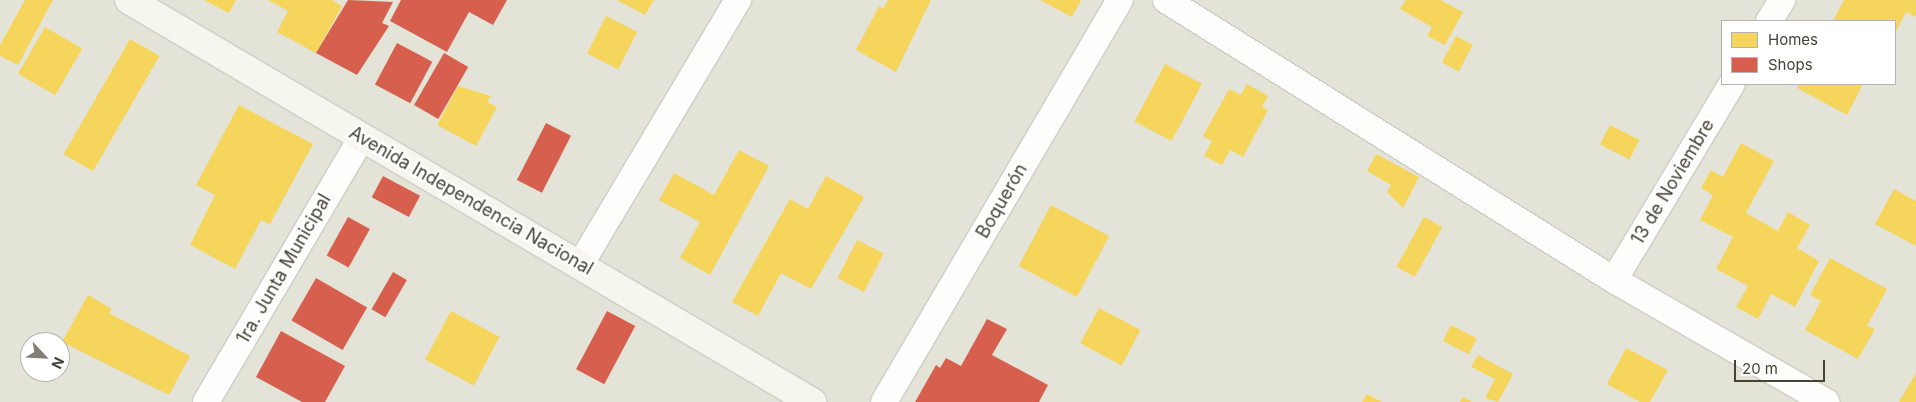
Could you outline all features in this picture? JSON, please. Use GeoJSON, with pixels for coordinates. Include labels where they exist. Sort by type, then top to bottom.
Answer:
{"type":"FeatureCollection","features":[{"type":"Feature","properties":{"kind":"main road","name":"Avenida Independencia Nacional"},"geometry":{"type":"LineString","coordinates":[[129,0],[812,402]]}},
{"type":"Feature","properties":{"kind":"street"},"geometry":{"type":"LineString","coordinates":[[580,265],[738,0]]}},
{"type":"Feature","properties":{"kind":"street","name":"Boquerón"},"geometry":{"type":"LineString","coordinates":[[884,402],[1120,0]]}},
{"type":"Feature","properties":{"kind":"street"},"geometry":{"type":"LineString","coordinates":[[1166,0],[1614,280],[1826,402]]}},
{"type":"Feature","properties":{"kind":"street"},"geometry":{"type":"LineString","coordinates":[[1770,20],[1782,0]]}},
{"type":"Feature","properties":{"kind":"street","name":"13 de Noviembre"},"geometry":{"type":"LineString","coordinates":[[1614,280],[1731,85]]}},
{"type":"Feature","properties":{"kind":"street","name":"1ra. Junta Municipal"},"geometry":{"type":"LineString","coordinates":[[206,402],[362,137]]}},
{"type":"Feature","properties":{"kind":"shaded area"},"geometry":{"type":"Polygon","coordinates":[[[0,0],[1916,0],[1916,402],[0,402],[0,0]]]}},
{"type":"Feature","properties":{"kind":"building: Homes"},"geometry":{"type":"Polygon","coordinates":[[[25,0],[53,0],[18,65],[0,56],[0,45],[25,0]]]}},
{"type":"Feature","properties":{"kind":"building: Homes"},"geometry":{"type":"Polygon","coordinates":[[[204,0],[236,0],[229,13],[204,0]]]}},
{"type":"Feature","properties":{"kind":"building: Homes"},"geometry":{"type":"Polygon","coordinates":[[[268,0],[332,0],[342,6],[316,53],[277,32],[288,11],[268,0]]]}},
{"type":"Feature","properties":{"kind":"building: Homes"},"geometry":{"type":"Polygon","coordinates":[[[617,0],[654,0],[645,15],[617,0]]]}},
{"type":"Feature","properties":{"kind":"building: Homes"},"geometry":{"type":"Polygon","coordinates":[[[888,0],[931,0],[896,72],[856,50],[879,6],[883,9],[888,0]]]}},
{"type":"Feature","properties":{"kind":"building: Homes"},"geometry":{"type":"Polygon","coordinates":[[[1040,0],[1081,0],[1072,17],[1040,0]]]}},
{"type":"Feature","properties":{"kind":"building: Homes"},"geometry":{"type":"Polygon","coordinates":[[[1406,0],[1440,0],[1463,12],[1445,45],[1427,36],[1432,27],[1400,9],[1406,0]]]}},
{"type":"Feature","properties":{"kind":"building: Homes"},"geometry":{"type":"Polygon","coordinates":[[[1844,0],[1916,0],[1916,17],[1906,12],[1896,31],[1896,20],[1834,20],[1844,0]]]}},
{"type":"Feature","properties":{"kind":"building: Homes"},"geometry":{"type":"Polygon","coordinates":[[[606,16],[637,32],[618,69],[587,53],[606,16]]]}},
{"type":"Feature","properties":{"kind":"building: Homes"},"geometry":{"type":"Polygon","coordinates":[[[45,27],[82,48],[55,95],[18,74],[45,27]]]}},
{"type":"Feature","properties":{"kind":"building: Homes"},"geometry":{"type":"Polygon","coordinates":[[[1456,36],[1473,45],[1459,71],[1442,62],[1456,36]]]}},
{"type":"Feature","properties":{"kind":"building: Homes"},"geometry":{"type":"Polygon","coordinates":[[[130,39],[159,56],[93,171],[64,154],[130,39]]]}},
{"type":"Feature","properties":{"kind":"building: Homes"},"geometry":{"type":"Polygon","coordinates":[[[1165,64],[1202,84],[1172,141],[1134,121],[1165,64]]]}},
{"type":"Feature","properties":{"kind":"building: Homes"},"geometry":{"type":"Polygon","coordinates":[[[1247,84],[1268,96],[1262,107],[1268,110],[1243,157],[1230,150],[1222,165],[1204,156],[1212,141],[1203,136],[1229,89],[1241,95],[1247,84]]]}},
{"type":"Feature","properties":{"kind":"building: Homes"},"geometry":{"type":"Polygon","coordinates":[[[1798,85],[1862,85],[1847,115],[1797,88],[1798,85]]]}},
{"type":"Feature","properties":{"kind":"building: Homes"},"geometry":{"type":"Polygon","coordinates":[[[458,86],[491,96],[487,102],[497,107],[476,146],[437,125],[458,86]]]}},
{"type":"Feature","properties":{"kind":"building: Homes"},"geometry":{"type":"Polygon","coordinates":[[[239,105],[313,144],[270,224],[261,220],[235,269],[190,245],[215,195],[196,185],[239,105]]]}},
{"type":"Feature","properties":{"kind":"building: Homes"},"geometry":{"type":"Polygon","coordinates":[[[1610,125],[1639,140],[1629,160],[1600,145],[1610,125]]]}},
{"type":"Feature","properties":{"kind":"building: Homes"},"geometry":{"type":"Polygon","coordinates":[[[1741,143],[1774,161],[1746,213],[1778,231],[1788,212],[1810,225],[1797,248],[1819,261],[1795,307],[1771,294],[1758,319],[1736,307],[1748,286],[1716,269],[1733,237],[1700,220],[1713,195],[1701,188],[1711,170],[1723,177],[1741,143]]]}},
{"type":"Feature","properties":{"kind":"building: Homes"},"geometry":{"type":"Polygon","coordinates":[[[739,150],[769,166],[710,275],[680,258],[700,222],[659,200],[674,173],[714,195],[739,150]]]}},
{"type":"Feature","properties":{"kind":"building: Homes"},"geometry":{"type":"Polygon","coordinates":[[[1376,154],[1419,177],[1403,208],[1387,192],[1391,185],[1367,171],[1376,154]]]}},
{"type":"Feature","properties":{"kind":"building: Homes"},"geometry":{"type":"Polygon","coordinates":[[[826,176],[864,197],[811,289],[781,273],[758,316],[732,302],[790,199],[808,209],[826,176]]]}},
{"type":"Feature","properties":{"kind":"building: Homes"},"geometry":{"type":"Polygon","coordinates":[[[1894,189],[1916,201],[1916,246],[1875,224],[1894,189]]]}},
{"type":"Feature","properties":{"kind":"building: Homes"},"geometry":{"type":"Polygon","coordinates":[[[1051,205],[1109,236],[1077,297],[1019,266],[1051,205]]]}},
{"type":"Feature","properties":{"kind":"building: Homes"},"geometry":{"type":"Polygon","coordinates":[[[1424,217],[1442,227],[1415,277],[1396,267],[1424,217]]]}},
{"type":"Feature","properties":{"kind":"building: Homes"},"geometry":{"type":"Polygon","coordinates":[[[857,240],[884,254],[864,292],[837,278],[857,240]]]}},
{"type":"Feature","properties":{"kind":"building: Homes"},"geometry":{"type":"Polygon","coordinates":[[[1830,258],[1887,289],[1867,326],[1875,329],[1858,359],[1805,330],[1821,301],[1810,295],[1830,258]]]}},
{"type":"Feature","properties":{"kind":"building: Homes"},"geometry":{"type":"Polygon","coordinates":[[[88,295],[112,309],[109,313],[190,356],[169,395],[70,346],[70,332],[68,332],[88,295]]]}},
{"type":"Feature","properties":{"kind":"building: Homes"},"geometry":{"type":"Polygon","coordinates":[[[1099,308],[1140,330],[1122,365],[1080,343],[1099,308]]]}},
{"type":"Feature","properties":{"kind":"building: Homes"},"geometry":{"type":"Polygon","coordinates":[[[451,311],[500,337],[474,385],[425,360],[451,311]]]}},
{"type":"Feature","properties":{"kind":"building: Homes"},"geometry":{"type":"Polygon","coordinates":[[[1451,325],[1477,338],[1469,354],[1443,341],[1451,325]]]}},
{"type":"Feature","properties":{"kind":"building: Homes"},"geometry":{"type":"Polygon","coordinates":[[[1626,348],[1668,370],[1650,402],[1640,402],[1607,384],[1626,348]]]}},
{"type":"Feature","properties":{"kind":"building: Homes"},"geometry":{"type":"Polygon","coordinates":[[[1478,355],[1513,374],[1498,402],[1485,398],[1495,379],[1471,367],[1478,355]]]}},
{"type":"Feature","properties":{"kind":"building: Homes"},"geometry":{"type":"Polygon","coordinates":[[[1916,373],[1916,402],[1899,402],[1916,373]]]}},
{"type":"Feature","properties":{"kind":"building: Homes"},"geometry":{"type":"Polygon","coordinates":[[[1367,394],[1382,402],[1362,402],[1367,394]]]}},
{"type":"Feature","properties":{"kind":"building: Homes"},"geometry":{"type":"Polygon","coordinates":[[[1463,397],[1472,402],[1460,402],[1463,397]]]}},
{"type":"Feature","properties":{"kind":"building: Shops"},"geometry":{"type":"Polygon","coordinates":[[[348,0],[393,2],[382,23],[389,26],[357,75],[316,53],[348,0]]]}},
{"type":"Feature","properties":{"kind":"building: Shops"},"geometry":{"type":"Polygon","coordinates":[[[401,0],[507,0],[493,25],[469,12],[447,52],[390,21],[401,0]]]}},
{"type":"Feature","properties":{"kind":"building: Shops"},"geometry":{"type":"Polygon","coordinates":[[[397,43],[432,62],[410,103],[375,84],[397,43]]]}},
{"type":"Feature","properties":{"kind":"building: Shops"},"geometry":{"type":"Polygon","coordinates":[[[444,53],[468,67],[438,119],[414,105],[444,53]]]}},
{"type":"Feature","properties":{"kind":"building: Shops"},"geometry":{"type":"Polygon","coordinates":[[[546,123],[571,136],[542,193],[517,180],[546,123]]]}},
{"type":"Feature","properties":{"kind":"building: Shops"},"geometry":{"type":"Polygon","coordinates":[[[383,176],[420,196],[409,217],[372,197],[383,176]]]}},
{"type":"Feature","properties":{"kind":"building: Shops"},"geometry":{"type":"Polygon","coordinates":[[[348,217],[370,229],[349,268],[327,255],[348,217]]]}},
{"type":"Feature","properties":{"kind":"building: Shops"},"geometry":{"type":"Polygon","coordinates":[[[393,272],[407,280],[385,317],[372,309],[393,272]]]}},
{"type":"Feature","properties":{"kind":"building: Shops"},"geometry":{"type":"Polygon","coordinates":[[[316,278],[367,308],[343,350],[292,320],[316,278]]]}},
{"type":"Feature","properties":{"kind":"building: Shops"},"geometry":{"type":"Polygon","coordinates":[[[607,311],[635,326],[604,384],[576,369],[607,311]]]}},
{"type":"Feature","properties":{"kind":"building: Shops"},"geometry":{"type":"Polygon","coordinates":[[[987,319],[1007,329],[992,355],[1048,385],[1039,402],[915,402],[936,365],[940,368],[946,358],[961,366],[987,319]]]}},
{"type":"Feature","properties":{"kind":"building: Shops"},"geometry":{"type":"Polygon","coordinates":[[[281,331],[345,366],[325,402],[302,402],[256,377],[281,331]]]}}]}
